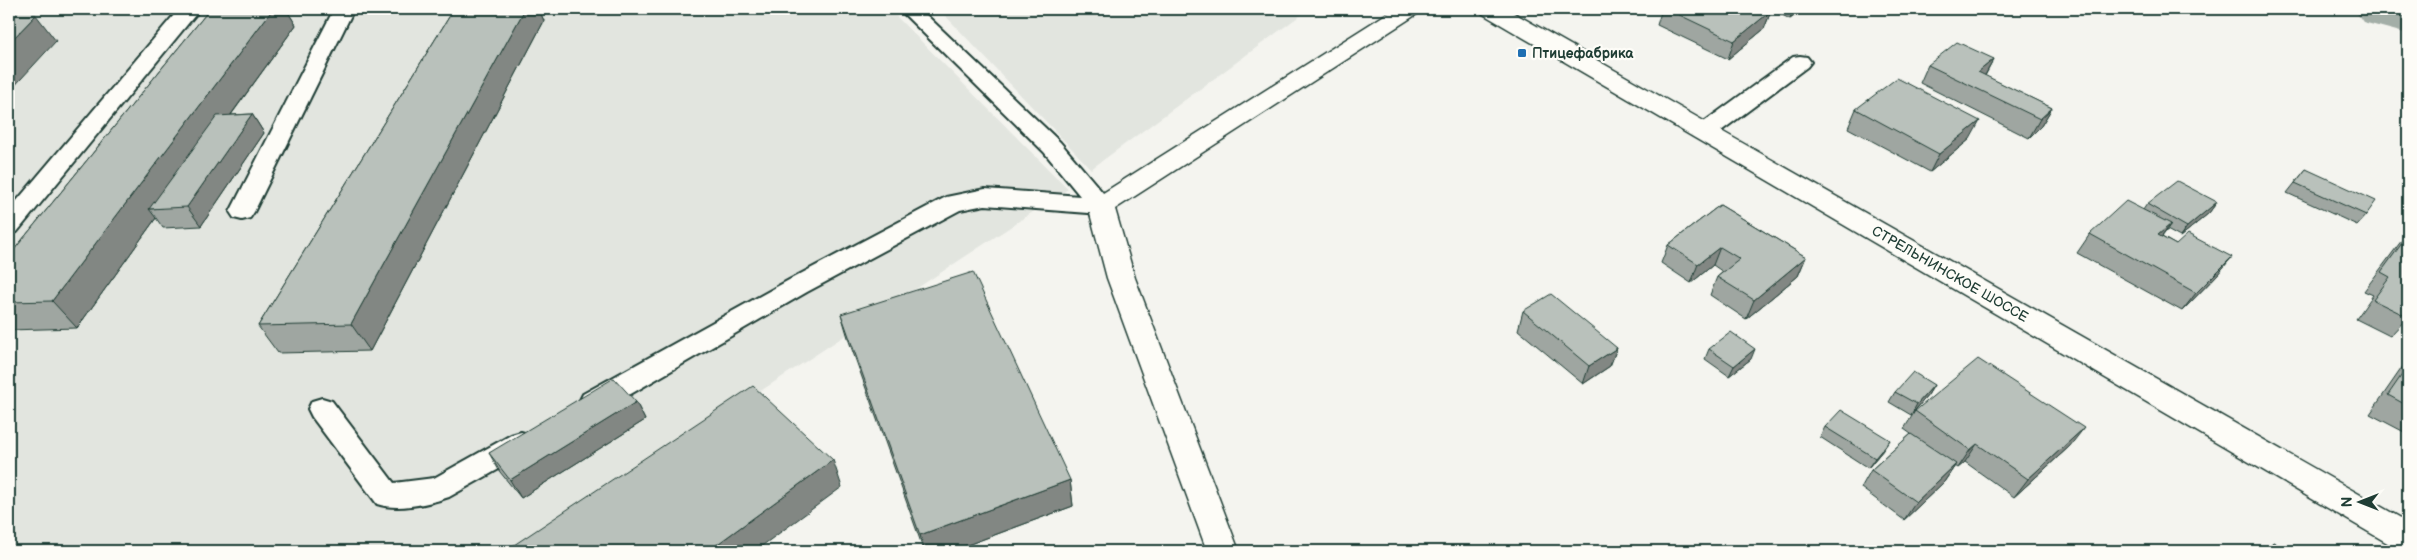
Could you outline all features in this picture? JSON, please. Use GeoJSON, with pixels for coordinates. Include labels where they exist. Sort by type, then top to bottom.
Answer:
{"type":"FeatureCollection","features":[{"type":"Feature","properties":{"kind":"main road"},"geometry":{"type":"LineString","coordinates":[[1223,551],[1122,278],[1100,206],[1409,9]]}},
{"type":"Feature","properties":{"kind":"main road","name":"СТРЕЛЬНИНСКОЕ ШОССЕ"},"geometry":{"type":"LineString","coordinates":[[1491,9],[2408,538]]}},
{"type":"Feature","properties":{"kind":"lane"},"geometry":{"type":"LineString","coordinates":[[9,226],[190,9]]}},
{"type":"Feature","properties":{"kind":"lane"},"geometry":{"type":"LineString","coordinates":[[242,212],[344,9]]}},
{"type":"Feature","properties":{"kind":"lane"},"geometry":{"type":"LineString","coordinates":[[909,9],[1052,146],[1100,206]]}},
{"type":"Feature","properties":{"kind":"lane"},"geometry":{"type":"LineString","coordinates":[[1705,132],[1800,62]]}},
{"type":"Feature","properties":{"kind":"lane"},"geometry":{"type":"LineString","coordinates":[[576,412],[798,286],[954,203],[985,197],[1100,206]]}},
{"type":"Feature","properties":{"kind":"lane"},"geometry":{"type":"LineString","coordinates":[[322,410],[387,496],[439,489],[542,431]]}},
{"type":"Feature","properties":{"kind":"shaded area"},"geometry":{"type":"Polygon","coordinates":[[[9,9],[889,9],[1068,189],[517,551],[9,551],[9,9]]]}},
{"type":"Feature","properties":{"kind":"shaded area"},"geometry":{"type":"Polygon","coordinates":[[[939,9],[1309,9],[1091,169],[939,9]]]}},
{"type":"Feature","properties":{"kind":"building"},"geometry":{"type":"Polygon","coordinates":[[[210,9],[273,9],[52,301],[9,302],[9,256],[210,9]]]}},
{"type":"Feature","properties":{"kind":"building"},"geometry":{"type":"Polygon","coordinates":[[[454,9],[525,9],[351,324],[258,326],[454,9]]]}},
{"type":"Feature","properties":{"kind":"building"},"geometry":{"type":"Polygon","coordinates":[[[1667,9],[1765,9],[1771,11],[1734,41],[1667,9]]]}},
{"type":"Feature","properties":{"kind":"building"},"geometry":{"type":"Polygon","coordinates":[[[9,15],[36,15],[9,43],[9,15]]]}},
{"type":"Feature","properties":{"kind":"building"},"geometry":{"type":"Polygon","coordinates":[[[1957,42],[1994,59],[1978,72],[2052,108],[2040,119],[1928,65],[1957,42]]]}},
{"type":"Feature","properties":{"kind":"building"},"geometry":{"type":"Polygon","coordinates":[[[1897,78],[1980,121],[1939,154],[1856,109],[1897,78]]]}},
{"type":"Feature","properties":{"kind":"building"},"geometry":{"type":"Polygon","coordinates":[[[252,114],[187,207],[149,209],[217,116],[252,114]]]}},
{"type":"Feature","properties":{"kind":"building"},"geometry":{"type":"Polygon","coordinates":[[[2306,169],[2376,201],[2366,215],[2295,183],[2306,169]]]}},
{"type":"Feature","properties":{"kind":"building"},"geometry":{"type":"Polygon","coordinates":[[[2177,181],[2217,202],[2187,227],[2147,204],[2177,181]]]}},
{"type":"Feature","properties":{"kind":"building"},"geometry":{"type":"Polygon","coordinates":[[[2126,201],[2171,224],[2158,235],[2176,245],[2188,234],[2232,257],[2196,293],[2090,234],[2126,201]]]}},
{"type":"Feature","properties":{"kind":"building"},"geometry":{"type":"Polygon","coordinates":[[[1720,205],[1806,257],[1754,300],[1717,277],[1740,259],[1720,247],[1698,264],[1668,245],[1720,205]]]}},
{"type":"Feature","properties":{"kind":"building"},"geometry":{"type":"Polygon","coordinates":[[[2408,235],[2408,317],[2373,300],[2390,277],[2381,272],[2408,235]]]}},
{"type":"Feature","properties":{"kind":"building"},"geometry":{"type":"Polygon","coordinates":[[[973,272],[1070,480],[920,535],[841,314],[973,272]]]}},
{"type":"Feature","properties":{"kind":"building"},"geometry":{"type":"Polygon","coordinates":[[[1551,294],[1617,348],[1589,366],[1523,311],[1551,294]]]}},
{"type":"Feature","properties":{"kind":"building"},"geometry":{"type":"Polygon","coordinates":[[[1731,332],[1755,349],[1734,366],[1709,349],[1731,332]]]}},
{"type":"Feature","properties":{"kind":"building"},"geometry":{"type":"Polygon","coordinates":[[[1978,359],[2084,428],[2028,479],[1977,444],[1970,450],[1915,411],[1978,359]]]}},
{"type":"Feature","properties":{"kind":"building"},"geometry":{"type":"Polygon","coordinates":[[[2408,366],[2408,406],[2388,395],[2408,366]]]}},
{"type":"Feature","properties":{"kind":"building"},"geometry":{"type":"Polygon","coordinates":[[[1913,372],[1934,385],[1917,404],[1895,392],[1913,372]]]}},
{"type":"Feature","properties":{"kind":"building"},"geometry":{"type":"Polygon","coordinates":[[[614,378],[636,402],[510,480],[489,453],[614,378]]]}},
{"type":"Feature","properties":{"kind":"building"},"geometry":{"type":"Polygon","coordinates":[[[753,386],[833,460],[708,551],[505,551],[753,386]]]}},
{"type":"Feature","properties":{"kind":"building"},"geometry":{"type":"Polygon","coordinates":[[[1841,410],[1890,440],[1875,458],[1825,427],[1841,410]]]}},
{"type":"Feature","properties":{"kind":"building"},"geometry":{"type":"Polygon","coordinates":[[[1911,434],[1956,464],[1916,502],[1871,470],[1911,434]]]}},
{"type":"Feature","properties":{"kind":"building"},"geometry":{"type":"Polygon","coordinates":[[[2273,542],[2288,551],[2267,551],[2273,542]]]}},
{"type":"Feature","properties":{"kind":"waterway"},"geometry":{"type":"LineString","coordinates":[[2385,9],[2408,16]]}},
{"type":"Feature","properties":{"kind":"place","name":"Птицефабрика"},"geometry":{"type":"Point","coordinates":[1522,53]}}]}
